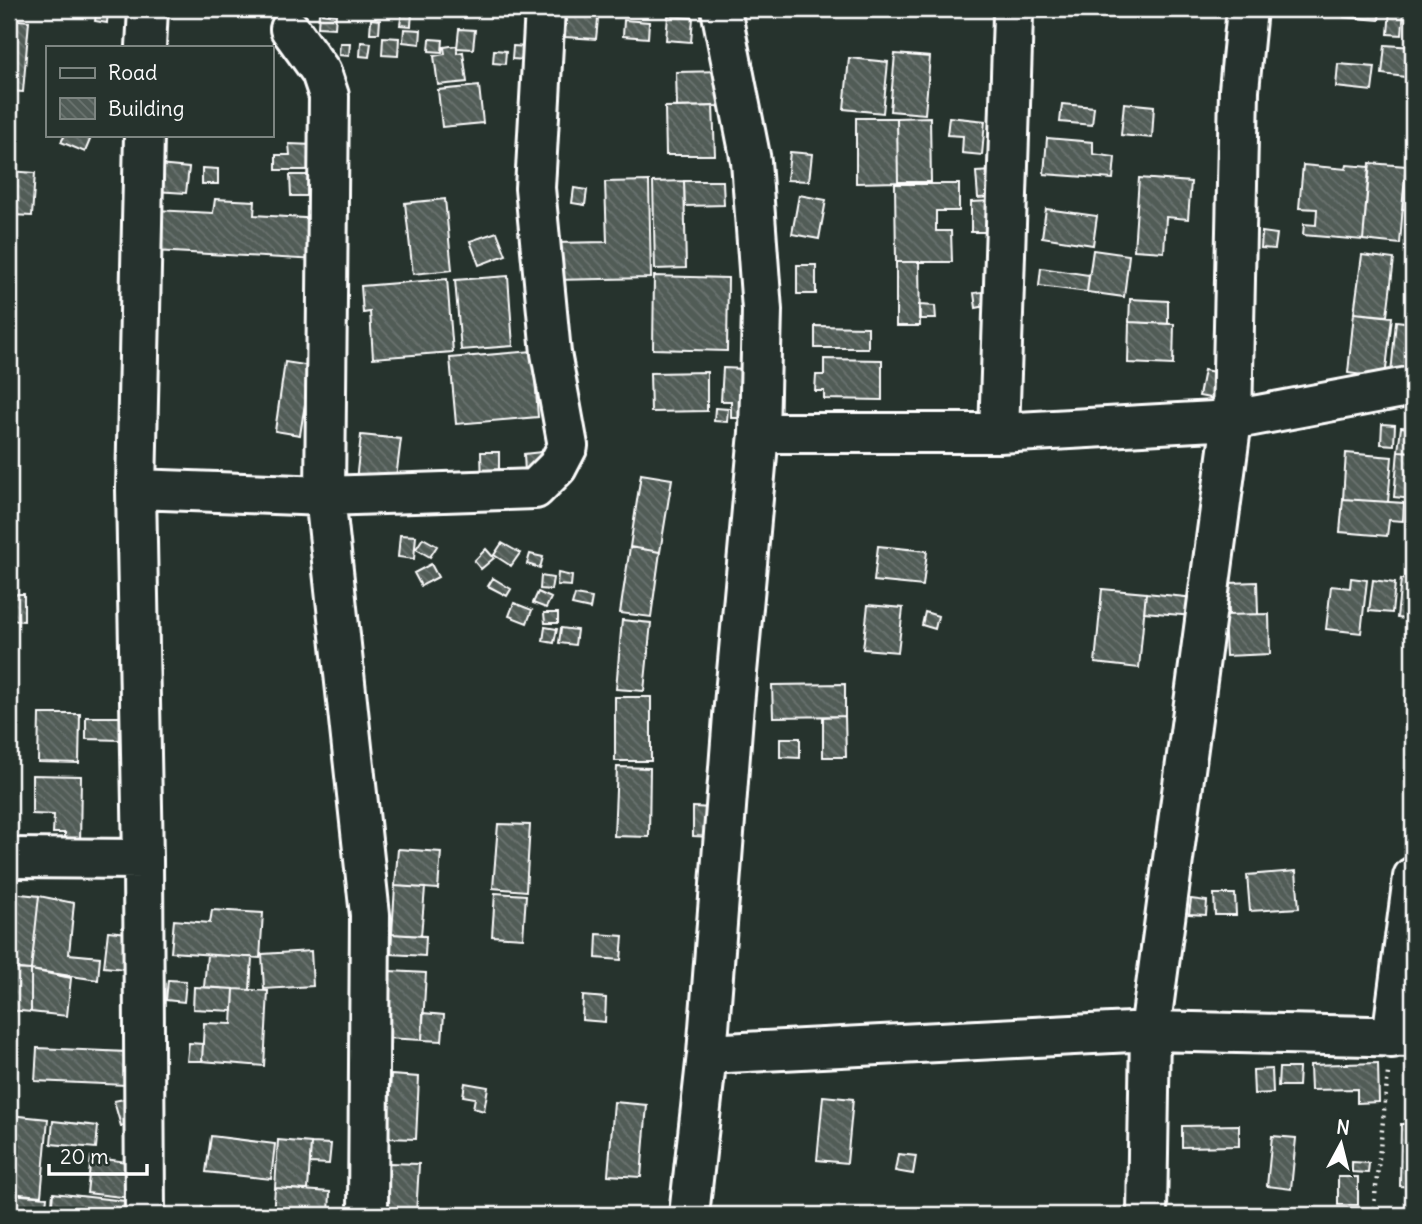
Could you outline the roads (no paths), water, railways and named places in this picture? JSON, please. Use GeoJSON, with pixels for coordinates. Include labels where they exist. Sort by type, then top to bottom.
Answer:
{"type":"FeatureCollection","features":[{"type":"Feature","properties":{"kind":"street"},"geometry":{"type":"LineString","coordinates":[[146,46],[148,9]]}},
{"type":"Feature","properties":{"kind":"street"},"geometry":{"type":"LineString","coordinates":[[136,489],[326,496],[535,489],[557,467],[568,446],[551,353],[536,188],[545,9]]}},
{"type":"Feature","properties":{"kind":"street"},"geometry":{"type":"LineString","coordinates":[[689,1215],[707,1054],[733,716],[759,433],[762,310],[751,161],[721,9]]}},
{"type":"Feature","properties":{"kind":"street"},"geometry":{"type":"LineString","coordinates":[[1147,1215],[1150,1031],[1232,420],[1239,90],[1247,9]]}},
{"type":"Feature","properties":{"kind":"street"},"geometry":{"type":"LineString","coordinates":[[999,433],[1013,16]]}},
{"type":"Feature","properties":{"kind":"street"},"geometry":{"type":"LineString","coordinates":[[290,29],[321,72],[329,96],[326,496],[370,915],[369,1215]]}},
{"type":"Feature","properties":{"kind":"street"},"geometry":{"type":"LineString","coordinates":[[144,136],[136,489],[143,859],[145,1215]]}},
{"type":"Feature","properties":{"kind":"street"},"geometry":{"type":"LineString","coordinates":[[759,433],[999,433],[1232,420],[1413,386]]}},
{"type":"Feature","properties":{"kind":"street"},"geometry":{"type":"LineString","coordinates":[[9,858],[143,859]]}},
{"type":"Feature","properties":{"kind":"street"},"geometry":{"type":"LineString","coordinates":[[707,1054],[1150,1031],[1403,1037],[1413,877]]}}]}
